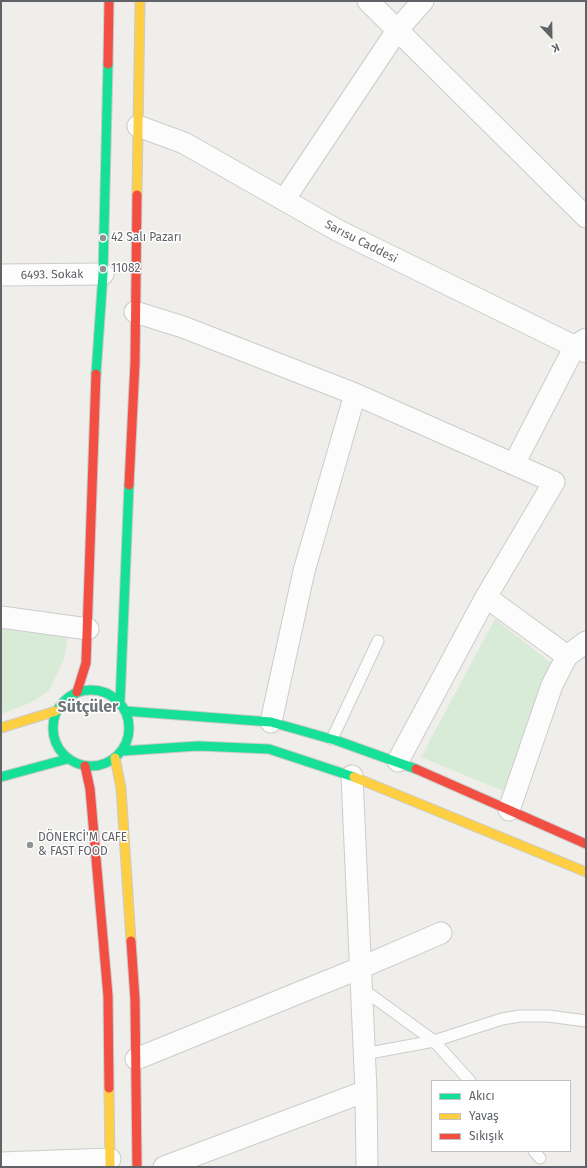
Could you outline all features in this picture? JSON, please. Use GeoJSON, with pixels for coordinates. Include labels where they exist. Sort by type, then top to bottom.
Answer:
{"type":"FeatureCollection","features":[{"type":"Feature","properties":{"kind":"main road"},"geometry":{"type":"LineString","coordinates":[[77,692],[86,663],[88,629],[96,375],[103,274],[109,1]]}},
{"type":"Feature","properties":{"kind":"main road"},"geometry":{"type":"LineString","coordinates":[[140,1],[135,363],[122,707],[129,731],[122,750],[115,758],[106,764],[85,766],[76,764],[66,758],[60,751],[53,737],[53,721],[56,711],[62,703],[77,692],[96,690],[109,695],[122,707],[271,722],[332,739],[398,761],[586,844]]}},
{"type":"Feature","properties":{"kind":"main road"},"geometry":{"type":"LineString","coordinates":[[1,728],[56,711]]}},
{"type":"Feature","properties":{"kind":"main road"},"geometry":{"type":"LineString","coordinates":[[122,750],[198,746],[269,749],[352,776],[586,872]]}},
{"type":"Feature","properties":{"kind":"main road"},"geometry":{"type":"LineString","coordinates":[[1,777],[66,758]]}},
{"type":"Feature","properties":{"kind":"main road"},"geometry":{"type":"LineString","coordinates":[[115,758],[121,788],[135,999],[137,1167]]}},
{"type":"Feature","properties":{"kind":"main road"},"geometry":{"type":"LineString","coordinates":[[85,766],[90,789],[108,996],[110,1163]]}},
{"type":"Feature","properties":{"kind":"street"},"geometry":{"type":"LineString","coordinates":[[368,1],[398,29],[586,217]]}},
{"type":"Feature","properties":{"kind":"street"},"geometry":{"type":"LineString","coordinates":[[284,200],[398,29],[423,1]]}},
{"type":"Feature","properties":{"kind":"street","name":"Sarısu Caddesi"},"geometry":{"type":"LineString","coordinates":[[138,126],[184,143],[344,234],[582,345]]}},
{"type":"Feature","properties":{"kind":"street","name":"6493. Sokak"},"geometry":{"type":"LineString","coordinates":[[1,275],[103,274]]}},
{"type":"Feature","properties":{"kind":"street"},"geometry":{"type":"LineString","coordinates":[[135,312],[184,327],[355,394],[554,482],[486,597],[398,761]]}},
{"type":"Feature","properties":{"kind":"street"},"geometry":{"type":"LineString","coordinates":[[514,464],[582,345]]}},
{"type":"Feature","properties":{"kind":"street"},"geometry":{"type":"LineString","coordinates":[[271,722],[304,571],[355,394]]}},
{"type":"Feature","properties":{"kind":"street"},"geometry":{"type":"LineString","coordinates":[[486,597],[567,656]]}},
{"type":"Feature","properties":{"kind":"street"},"geometry":{"type":"LineString","coordinates":[[1,617],[88,629]]}},
{"type":"Feature","properties":{"kind":"street"},"geometry":{"type":"LineString","coordinates":[[509,810],[552,685],[567,656],[586,642]]}},
{"type":"Feature","properties":{"kind":"street"},"geometry":{"type":"LineString","coordinates":[[352,776],[366,1090],[367,1167]]}},
{"type":"Feature","properties":{"kind":"street"},"geometry":{"type":"LineString","coordinates":[[136,1059],[360,978],[441,933]]}},
{"type":"Feature","properties":{"kind":"street"},"geometry":{"type":"LineString","coordinates":[[164,1167],[366,1090]]}},
{"type":"Feature","properties":{"kind":"street"},"geometry":{"type":"LineString","coordinates":[[1,1162],[110,1163]]}},
{"type":"Feature","properties":{"kind":"lane"},"geometry":{"type":"LineString","coordinates":[[332,739],[378,641]]}},
{"type":"Feature","properties":{"kind":"lane"},"geometry":{"type":"LineString","coordinates":[[360,978],[434,1041],[469,1080]]}},
{"type":"Feature","properties":{"kind":"lane"},"geometry":{"type":"LineString","coordinates":[[364,1054],[434,1041],[502,1019],[520,1016],[548,1016],[586,1021]]}},
{"type":"Feature","properties":{"kind":"green space"},"geometry":{"type":"Polygon","coordinates":[[[495,619],[555,666],[503,791],[421,757],[495,619]]]}},
{"type":"Feature","properties":{"kind":"green space"},"geometry":{"type":"Polygon","coordinates":[[[1,623],[68,634],[64,659],[49,691],[30,703],[1,714],[1,623]]]}},
{"type":"Feature","properties":{"kind":"traffic: fast"},"geometry":{"type":"LineString","coordinates":[[96,374],[103,274],[108,64]]}},
{"type":"Feature","properties":{"kind":"traffic: fast"},"geometry":{"type":"LineString","coordinates":[[120,703],[129,485]]}},
{"type":"Feature","properties":{"kind":"traffic: fast"},"geometry":{"type":"LineString","coordinates":[[84,690],[98,690],[112,696],[123,707],[129,721],[129,728],[129,735],[126,743],[118,755],[112,760],[98,766],[84,766],[70,760],[59,749],[53,735],[53,721],[59,707],[70,696],[84,690]]}},
{"type":"Feature","properties":{"kind":"traffic: fast"},"geometry":{"type":"LineString","coordinates":[[125,711],[271,722],[338,741],[416,769]]}},
{"type":"Feature","properties":{"kind":"traffic: fast"},"geometry":{"type":"LineString","coordinates":[[122,751],[198,746],[269,749],[354,777]]}},
{"type":"Feature","properties":{"kind":"traffic: fast"},"geometry":{"type":"LineString","coordinates":[[1,777],[67,759]]}},
{"type":"Feature","properties":{"kind":"traffic: slow"},"geometry":{"type":"LineString","coordinates":[[137,195],[140,1]]}},
{"type":"Feature","properties":{"kind":"traffic: slow"},"geometry":{"type":"LineString","coordinates":[[1,728],[56,711]]}},
{"type":"Feature","properties":{"kind":"traffic: slow"},"geometry":{"type":"LineString","coordinates":[[115,758],[121,788],[131,941]]}},
{"type":"Feature","properties":{"kind":"traffic: slow"},"geometry":{"type":"LineString","coordinates":[[354,777],[586,872]]}},
{"type":"Feature","properties":{"kind":"traffic: slow"},"geometry":{"type":"LineString","coordinates":[[109,1088],[110,1167]]}},
{"type":"Feature","properties":{"kind":"traffic: jam"},"geometry":{"type":"LineString","coordinates":[[108,64],[109,1]]}},
{"type":"Feature","properties":{"kind":"traffic: jam"},"geometry":{"type":"LineString","coordinates":[[129,485],[135,363],[137,195]]}},
{"type":"Feature","properties":{"kind":"traffic: jam"},"geometry":{"type":"LineString","coordinates":[[77,692],[86,663],[96,374]]}},
{"type":"Feature","properties":{"kind":"traffic: jam"},"geometry":{"type":"LineString","coordinates":[[85,766],[90,789],[108,996],[109,1088]]}},
{"type":"Feature","properties":{"kind":"traffic: jam"},"geometry":{"type":"LineString","coordinates":[[416,769],[586,844]]}},
{"type":"Feature","properties":{"kind":"traffic: jam"},"geometry":{"type":"LineString","coordinates":[[131,941],[135,999],[137,1167]]}},
{"type":"Feature","properties":{"kind":"place","name":"42 Salı Pazarı"},"geometry":{"type":"Point","coordinates":[103,238]}},
{"type":"Feature","properties":{"kind":"place","name":"11082"},"geometry":{"type":"Point","coordinates":[103,269]}},
{"type":"Feature","properties":{"kind":"place","name":"DÖNERCİ'M CAFE & FAST FOOD"},"geometry":{"type":"Point","coordinates":[30,845]}},
{"type":"Feature","properties":{"kind":"district","name":"Sütçüler"},"geometry":{"type":"Point","coordinates":[88,708]}}]}
